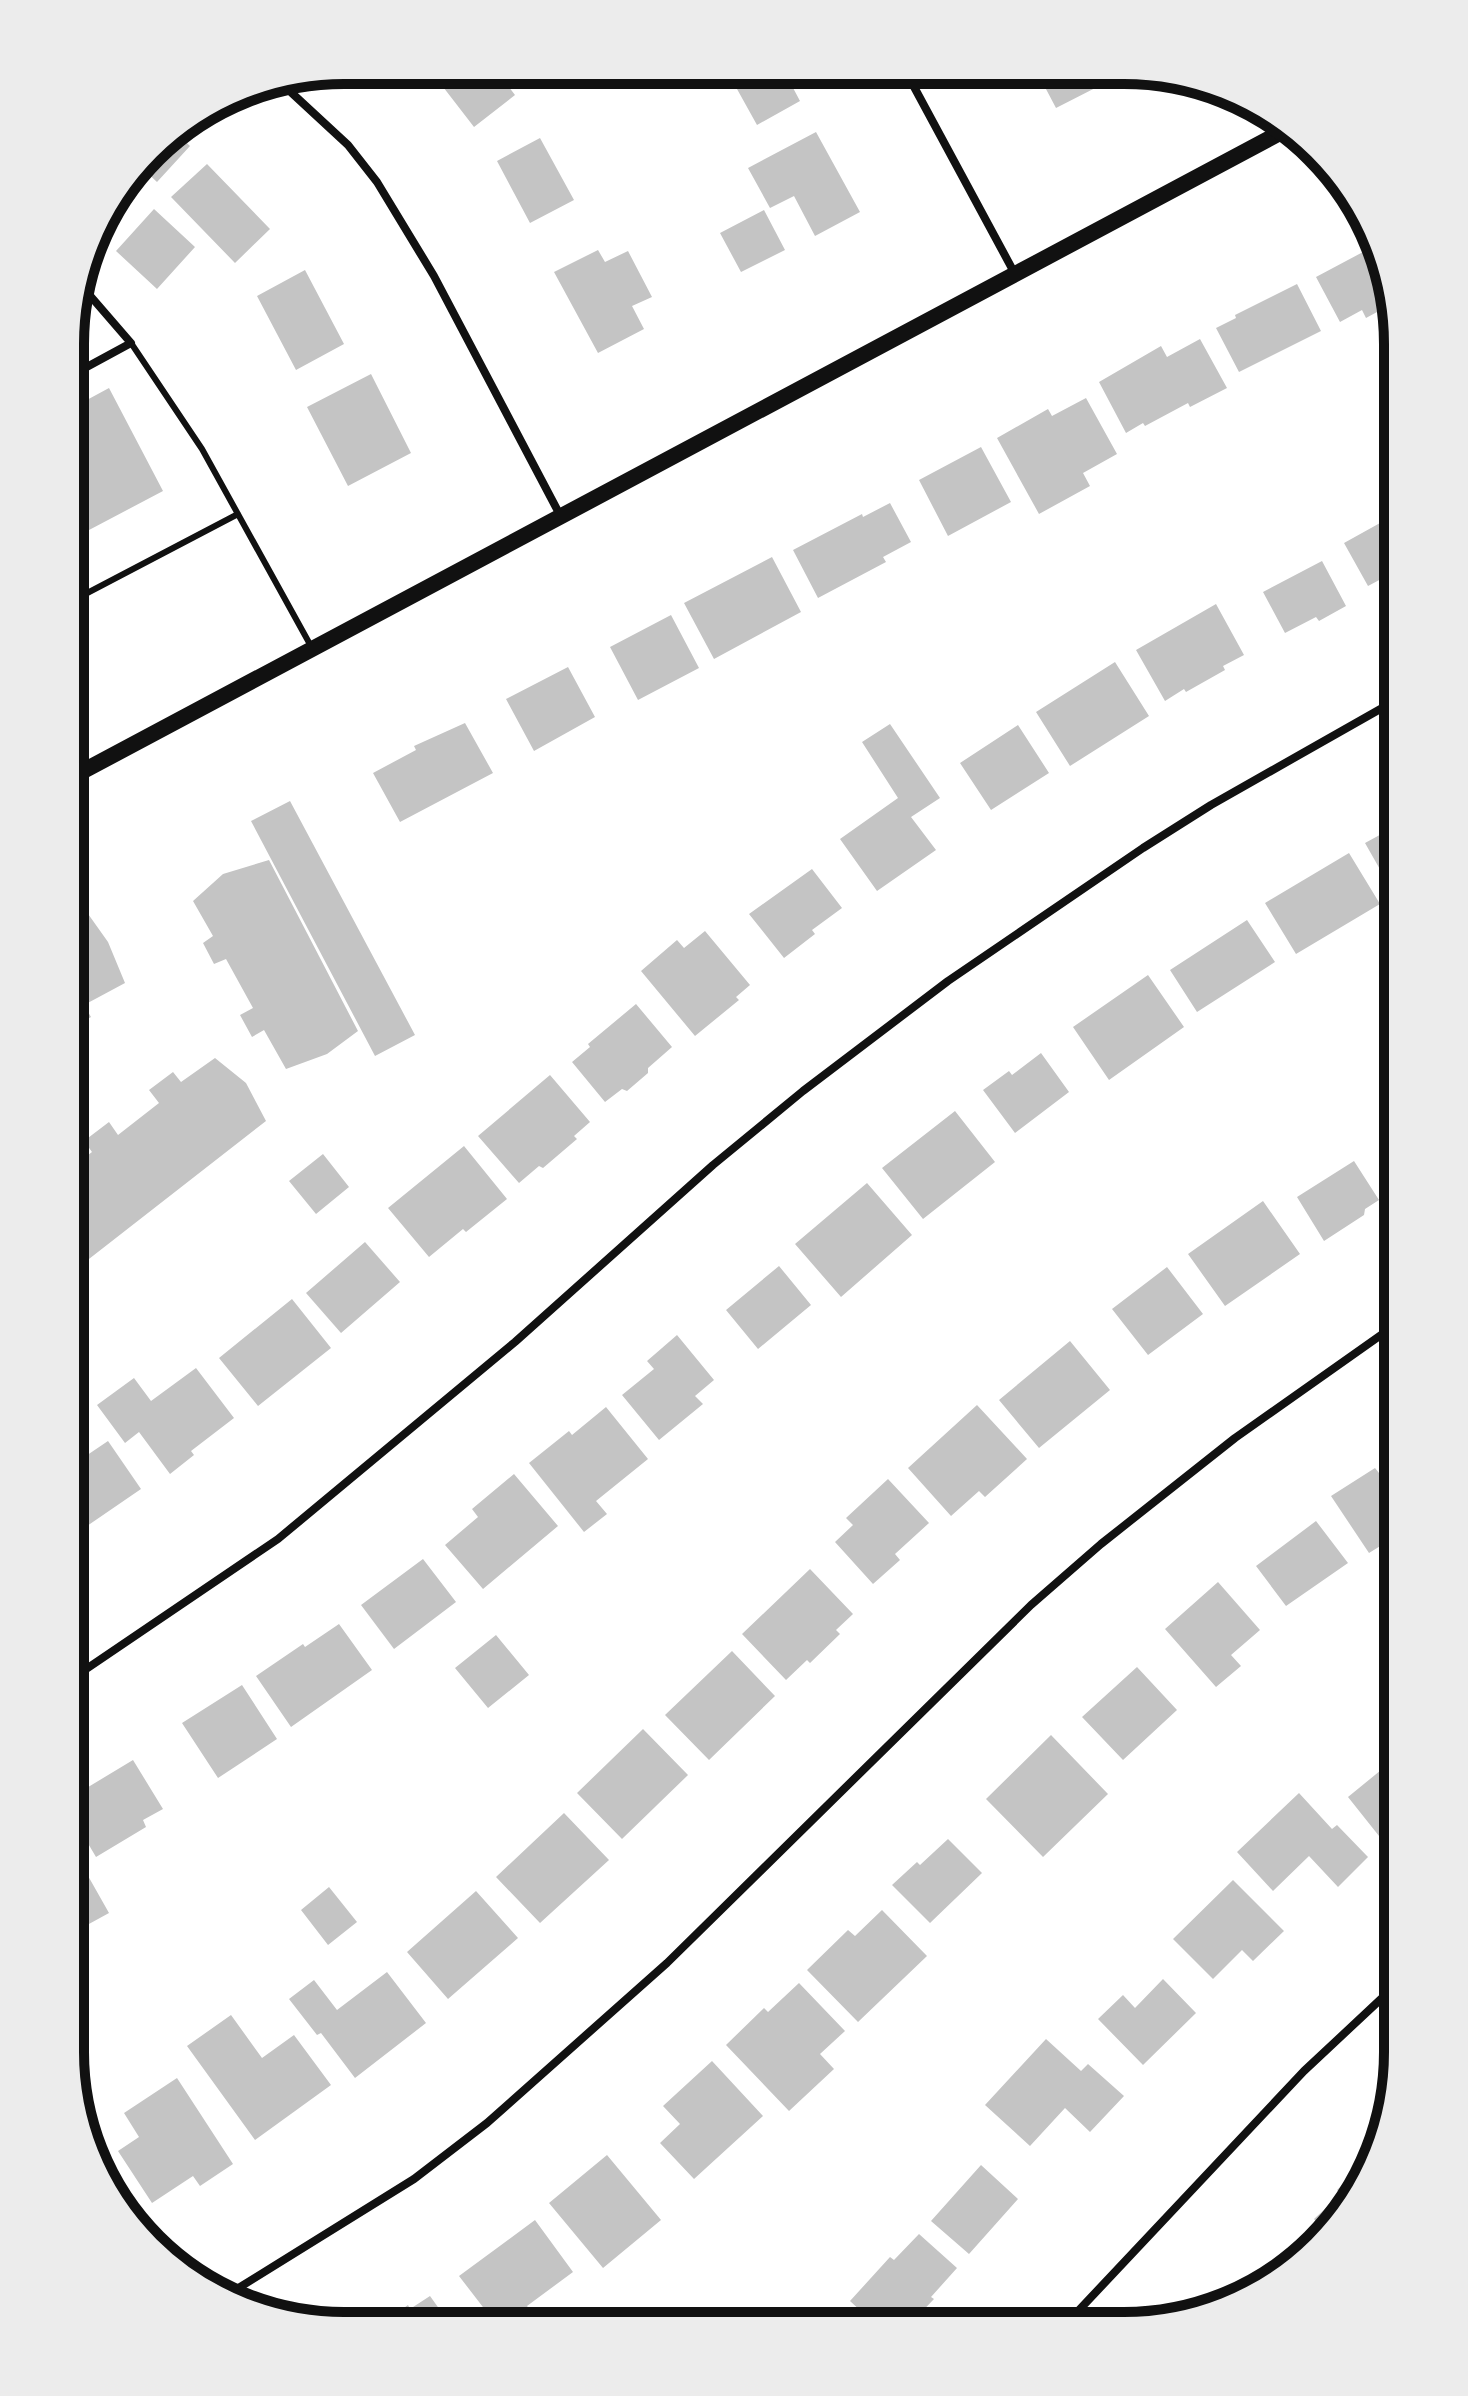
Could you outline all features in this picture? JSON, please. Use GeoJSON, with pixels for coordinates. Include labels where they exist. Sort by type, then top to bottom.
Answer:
{"type":"FeatureCollection","features":[{"type":"Feature","properties":{"kind":"main road"},"geometry":{"type":"LineString","coordinates":[[84,771],[1277,135]]}},
{"type":"Feature","properties":{"kind":"street"},"geometry":{"type":"LineString","coordinates":[[912,84],[1015,274]]}},
{"type":"Feature","properties":{"kind":"street"},"geometry":{"type":"LineString","coordinates":[[289,90],[348,145],[377,182],[434,276],[560,515]]}},
{"type":"Feature","properties":{"kind":"street"},"geometry":{"type":"LineString","coordinates":[[84,368],[131,343],[89,294]]}},
{"type":"Feature","properties":{"kind":"street"},"geometry":{"type":"LineString","coordinates":[[84,1671],[278,1539],[515,1342],[769,1119],[948,981],[1211,805],[1384,707]]}},
{"type":"Feature","properties":{"kind":"street"},"geometry":{"type":"LineString","coordinates":[[238,2288],[414,2179],[487,2123],[667,1963],[1020,1616],[1066,1575],[1235,1438],[1383,1333]]}},
{"type":"Feature","properties":{"kind":"street"},"geometry":{"type":"LineString","coordinates":[[1077,2312],[1304,2071],[1383,1997]]}},
{"type":"Feature","properties":{"kind":"lane"},"geometry":{"type":"LineString","coordinates":[[131,343],[202,449],[312,648]]}},
{"type":"Feature","properties":{"kind":"lane"},"geometry":{"type":"LineString","coordinates":[[84,595],[238,514]]}},
{"type":"Feature","properties":{"kind":"building"},"geometry":{"type":"Polygon","coordinates":[[[441,84],[507,84],[515,95],[474,127],[441,84]]]}},
{"type":"Feature","properties":{"kind":"building"},"geometry":{"type":"Polygon","coordinates":[[[734,84],[791,84],[800,101],[757,125],[734,84]]]}},
{"type":"Feature","properties":{"kind":"building"},"geometry":{"type":"Polygon","coordinates":[[[1043,84],[1103,84],[1056,108],[1043,84]]]}},
{"type":"Feature","properties":{"kind":"building"},"geometry":{"type":"Polygon","coordinates":[[[816,132],[860,212],[815,236],[794,196],[770,208],[748,168],[816,132]]]}},
{"type":"Feature","properties":{"kind":"building"},"geometry":{"type":"Polygon","coordinates":[[[540,138],[574,200],[530,223],[497,161],[540,138]]]}},
{"type":"Feature","properties":{"kind":"building"},"geometry":{"type":"Polygon","coordinates":[[[184,140],[190,146],[157,182],[148,174],[184,140]]]}},
{"type":"Feature","properties":{"kind":"building"},"geometry":{"type":"Polygon","coordinates":[[[207,164],[270,229],[235,263],[171,197],[207,164]]]}},
{"type":"Feature","properties":{"kind":"building"},"geometry":{"type":"Polygon","coordinates":[[[154,209],[195,247],[157,289],[116,251],[154,209]]]}},
{"type":"Feature","properties":{"kind":"building"},"geometry":{"type":"Polygon","coordinates":[[[764,210],[785,250],[741,272],[720,233],[764,210]]]}},
{"type":"Feature","properties":{"kind":"building"},"geometry":{"type":"Polygon","coordinates":[[[598,250],[605,262],[628,251],[652,297],[632,306],[644,329],[598,353],[554,272],[598,250]]]}},
{"type":"Feature","properties":{"kind":"building"},"geometry":{"type":"Polygon","coordinates":[[[1366,250],[1382,309],[1366,318],[1362,310],[1340,322],[1316,277],[1366,250]]]}},
{"type":"Feature","properties":{"kind":"building"},"geometry":{"type":"Polygon","coordinates":[[[305,270],[344,344],[296,370],[257,296],[305,270]]]}},
{"type":"Feature","properties":{"kind":"building"},"geometry":{"type":"Polygon","coordinates":[[[1297,284],[1321,331],[1239,372],[1216,328],[1297,284]]]}},
{"type":"Feature","properties":{"kind":"building"},"geometry":{"type":"Polygon","coordinates":[[[1200,339],[1227,388],[1126,433],[1099,382],[1161,346],[1167,357],[1200,339]]]}},
{"type":"Feature","properties":{"kind":"building"},"geometry":{"type":"Polygon","coordinates":[[[371,374],[411,453],[348,486],[307,407],[371,374]]]}},
{"type":"Feature","properties":{"kind":"building"},"geometry":{"type":"Polygon","coordinates":[[[109,388],[163,491],[84,533],[84,402],[109,388]]]}},
{"type":"Feature","properties":{"kind":"building"},"geometry":{"type":"Polygon","coordinates":[[[1086,398],[1117,454],[1083,473],[1090,486],[1039,514],[997,438],[1048,409],[1052,416],[1086,398]]]}},
{"type":"Feature","properties":{"kind":"building"},"geometry":{"type":"Polygon","coordinates":[[[981,447],[1011,502],[948,536],[919,480],[981,447]]]}},
{"type":"Feature","properties":{"kind":"building"},"geometry":{"type":"Polygon","coordinates":[[[890,503],[911,542],[883,557],[886,562],[818,598],[793,550],[890,503]]]}},
{"type":"Feature","properties":{"kind":"building"},"geometry":{"type":"Polygon","coordinates":[[[1384,521],[1384,578],[1368,586],[1344,543],[1384,521]]]}},
{"type":"Feature","properties":{"kind":"building"},"geometry":{"type":"Polygon","coordinates":[[[772,557],[801,612],[714,659],[684,603],[772,557]]]}},
{"type":"Feature","properties":{"kind":"building"},"geometry":{"type":"Polygon","coordinates":[[[1322,561],[1346,606],[1319,621],[1316,617],[1285,633],[1263,592],[1322,561]]]}},
{"type":"Feature","properties":{"kind":"building"},"geometry":{"type":"Polygon","coordinates":[[[1216,604],[1244,655],[1223,666],[1225,670],[1165,701],[1136,650],[1216,604]]]}},
{"type":"Feature","properties":{"kind":"building"},"geometry":{"type":"Polygon","coordinates":[[[671,615],[699,668],[638,700],[610,647],[671,615]]]}},
{"type":"Feature","properties":{"kind":"building"},"geometry":{"type":"Polygon","coordinates":[[[1115,662],[1149,716],[1070,766],[1036,712],[1115,662]]]}},
{"type":"Feature","properties":{"kind":"building"},"geometry":{"type":"Polygon","coordinates":[[[568,667],[595,717],[534,751],[506,699],[568,667]]]}},
{"type":"Feature","properties":{"kind":"building"},"geometry":{"type":"Polygon","coordinates":[[[465,723],[493,773],[400,822],[373,773],[416,750],[414,746],[465,723]]]}},
{"type":"Feature","properties":{"kind":"building"},"geometry":{"type":"Polygon","coordinates":[[[890,724],[940,798],[911,817],[936,850],[877,891],[840,839],[898,798],[862,742],[890,724]]]}},
{"type":"Feature","properties":{"kind":"building"},"geometry":{"type":"Polygon","coordinates":[[[1018,725],[1049,773],[991,810],[960,763],[1018,725]]]}},
{"type":"Feature","properties":{"kind":"building"},"geometry":{"type":"Polygon","coordinates":[[[290,801],[415,1035],[375,1056],[251,821],[290,801]]]}},
{"type":"Feature","properties":{"kind":"building"},"geometry":{"type":"Polygon","coordinates":[[[1384,833],[1384,876],[1365,843],[1384,833]]]}},
{"type":"Feature","properties":{"kind":"building"},"geometry":{"type":"Polygon","coordinates":[[[1349,853],[1380,904],[1296,954],[1265,903],[1349,853]]]}},
{"type":"Feature","properties":{"kind":"building"},"geometry":{"type":"Polygon","coordinates":[[[269,860],[358,1031],[327,1054],[286,1069],[264,1030],[252,1037],[240,1015],[253,1008],[226,959],[214,964],[203,943],[213,936],[193,901],[223,874],[269,860]]]}},
{"type":"Feature","properties":{"kind":"building"},"geometry":{"type":"Polygon","coordinates":[[[812,869],[842,908],[812,930],[815,934],[784,958],[749,914],[812,869]]]}},
{"type":"Feature","properties":{"kind":"building"},"geometry":{"type":"Polygon","coordinates":[[[84,912],[108,942],[125,983],[84,1005],[84,912]]]}},
{"type":"Feature","properties":{"kind":"building"},"geometry":{"type":"Polygon","coordinates":[[[1247,920],[1275,962],[1197,1012],[1170,970],[1247,920]]]}},
{"type":"Feature","properties":{"kind":"building"},"geometry":{"type":"Polygon","coordinates":[[[705,931],[750,985],[736,997],[739,1000],[695,1036],[641,971],[677,940],[684,948],[705,931]]]}},
{"type":"Feature","properties":{"kind":"building"},"geometry":{"type":"Polygon","coordinates":[[[1148,975],[1184,1027],[1109,1080],[1073,1027],[1148,975]]]}},
{"type":"Feature","properties":{"kind":"building"},"geometry":{"type":"Polygon","coordinates":[[[636,1004],[672,1047],[627,1091],[622,1089],[605,1102],[572,1062],[590,1047],[588,1044],[636,1004]]]}},
{"type":"Feature","properties":{"kind":"building"},"geometry":{"type":"Polygon","coordinates":[[[84,1005],[91,1017],[84,1021],[84,1005]]]}},
{"type":"Feature","properties":{"kind":"building"},"geometry":{"type":"Polygon","coordinates":[[[1041,1053],[1069,1092],[1015,1133],[983,1090],[1009,1071],[1012,1075],[1041,1053]]]}},
{"type":"Feature","properties":{"kind":"building"},"geometry":{"type":"Polygon","coordinates":[[[215,1058],[246,1083],[266,1121],[84,1263],[84,1158],[92,1152],[84,1141],[109,1122],[118,1135],[159,1103],[149,1090],[173,1072],[181,1082],[215,1058]]]}},
{"type":"Feature","properties":{"kind":"building"},"geometry":{"type":"Polygon","coordinates":[[[550,1075],[590,1122],[574,1136],[577,1139],[543,1168],[539,1166],[519,1183],[478,1136],[550,1075]]]}},
{"type":"Feature","properties":{"kind":"building"},"geometry":{"type":"Polygon","coordinates":[[[955,1111],[995,1162],[923,1219],[882,1168],[955,1111]]]}},
{"type":"Feature","properties":{"kind":"building"},"geometry":{"type":"Polygon","coordinates":[[[464,1146],[507,1199],[429,1257],[388,1208],[464,1146]]]}},
{"type":"Feature","properties":{"kind":"building"},"geometry":{"type":"Polygon","coordinates":[[[323,1154],[349,1187],[316,1214],[289,1181],[323,1154]]]}},
{"type":"Feature","properties":{"kind":"building"},"geometry":{"type":"Polygon","coordinates":[[[1354,1161],[1379,1200],[1365,1209],[1364,1215],[1324,1241],[1297,1197],[1354,1161]]]}},
{"type":"Feature","properties":{"kind":"building"},"geometry":{"type":"Polygon","coordinates":[[[867,1183],[912,1235],[841,1297],[795,1244],[867,1183]]]}},
{"type":"Feature","properties":{"kind":"building"},"geometry":{"type":"Polygon","coordinates":[[[1263,1201],[1300,1254],[1225,1306],[1188,1254],[1263,1201]]]}},
{"type":"Feature","properties":{"kind":"building"},"geometry":{"type":"Polygon","coordinates":[[[365,1242],[400,1282],[341,1333],[306,1293],[365,1242]]]}},
{"type":"Feature","properties":{"kind":"building"},"geometry":{"type":"Polygon","coordinates":[[[779,1266],[811,1305],[758,1349],[726,1310],[779,1266]]]}},
{"type":"Feature","properties":{"kind":"building"},"geometry":{"type":"Polygon","coordinates":[[[1167,1267],[1203,1314],[1148,1355],[1112,1309],[1167,1267]]]}},
{"type":"Feature","properties":{"kind":"building"},"geometry":{"type":"Polygon","coordinates":[[[292,1299],[331,1348],[258,1406],[219,1358],[292,1299]]]}},
{"type":"Feature","properties":{"kind":"building"},"geometry":{"type":"Polygon","coordinates":[[[677,1335],[714,1380],[695,1396],[703,1404],[659,1440],[622,1395],[654,1369],[647,1361],[677,1335]]]}},
{"type":"Feature","properties":{"kind":"building"},"geometry":{"type":"Polygon","coordinates":[[[1070,1341],[1110,1390],[1039,1448],[999,1400],[1070,1341]]]}},
{"type":"Feature","properties":{"kind":"building"},"geometry":{"type":"Polygon","coordinates":[[[196,1368],[234,1418],[191,1451],[194,1455],[170,1474],[139,1432],[125,1443],[97,1405],[134,1378],[151,1401],[196,1368]]]}},
{"type":"Feature","properties":{"kind":"building"},"geometry":{"type":"Polygon","coordinates":[[[977,1405],[1027,1459],[985,1497],[979,1491],[951,1516],[908,1468],[977,1405]]]}},
{"type":"Feature","properties":{"kind":"building"},"geometry":{"type":"Polygon","coordinates":[[[606,1407],[648,1459],[596,1501],[607,1514],[584,1532],[529,1463],[569,1431],[572,1435],[606,1407]]]}},
{"type":"Feature","properties":{"kind":"building"},"geometry":{"type":"Polygon","coordinates":[[[108,1441],[141,1489],[84,1528],[84,1457],[108,1441]]]}},
{"type":"Feature","properties":{"kind":"building"},"geometry":{"type":"Polygon","coordinates":[[[1375,1468],[1379,1473],[1383,1470],[1383,1544],[1369,1553],[1331,1496],[1375,1468]]]}},
{"type":"Feature","properties":{"kind":"building"},"geometry":{"type":"Polygon","coordinates":[[[514,1474],[558,1526],[483,1589],[445,1545],[478,1517],[472,1509],[514,1474]]]}},
{"type":"Feature","properties":{"kind":"building"},"geometry":{"type":"Polygon","coordinates":[[[888,1479],[929,1523],[895,1554],[900,1560],[873,1584],[835,1542],[853,1525],[846,1518],[888,1479]]]}},
{"type":"Feature","properties":{"kind":"building"},"geometry":{"type":"Polygon","coordinates":[[[1316,1521],[1348,1563],[1286,1606],[1256,1566],[1316,1521]]]}},
{"type":"Feature","properties":{"kind":"building"},"geometry":{"type":"Polygon","coordinates":[[[423,1559],[456,1602],[394,1649],[361,1605],[423,1559]]]}},
{"type":"Feature","properties":{"kind":"building"},"geometry":{"type":"Polygon","coordinates":[[[810,1569],[853,1614],[836,1630],[840,1634],[810,1663],[807,1660],[786,1680],[742,1634],[810,1569]]]}},
{"type":"Feature","properties":{"kind":"building"},"geometry":{"type":"Polygon","coordinates":[[[1218,1582],[1260,1630],[1231,1655],[1241,1666],[1216,1687],[1165,1629],[1218,1582]]]}},
{"type":"Feature","properties":{"kind":"building"},"geometry":{"type":"Polygon","coordinates":[[[339,1624],[372,1670],[291,1727],[256,1676],[339,1624]]]}},
{"type":"Feature","properties":{"kind":"building"},"geometry":{"type":"Polygon","coordinates":[[[496,1635],[529,1675],[488,1708],[455,1668],[496,1635]]]}},
{"type":"Feature","properties":{"kind":"building"},"geometry":{"type":"Polygon","coordinates":[[[732,1651],[775,1696],[709,1760],[665,1715],[732,1651]]]}},
{"type":"Feature","properties":{"kind":"building"},"geometry":{"type":"Polygon","coordinates":[[[1137,1667],[1177,1710],[1123,1760],[1082,1717],[1137,1667]]]}},
{"type":"Feature","properties":{"kind":"building"},"geometry":{"type":"Polygon","coordinates":[[[242,1685],[277,1739],[218,1778],[182,1723],[242,1685]]]}},
{"type":"Feature","properties":{"kind":"building"},"geometry":{"type":"Polygon","coordinates":[[[643,1729],[688,1775],[622,1839],[577,1793],[643,1729]]]}},
{"type":"Feature","properties":{"kind":"building"},"geometry":{"type":"Polygon","coordinates":[[[1051,1735],[1108,1794],[1043,1857],[986,1799],[1051,1735]]]}},
{"type":"Feature","properties":{"kind":"building"},"geometry":{"type":"Polygon","coordinates":[[[133,1760],[163,1809],[143,1820],[146,1827],[96,1857],[84,1837],[84,1790],[133,1760]]]}},
{"type":"Feature","properties":{"kind":"building"},"geometry":{"type":"Polygon","coordinates":[[[1383,1768],[1383,1841],[1348,1797],[1383,1768]]]}},
{"type":"Feature","properties":{"kind":"building"},"geometry":{"type":"Polygon","coordinates":[[[1299,1793],[1332,1829],[1337,1825],[1368,1857],[1338,1887],[1309,1856],[1273,1891],[1237,1852],[1299,1793]]]}},
{"type":"Feature","properties":{"kind":"building"},"geometry":{"type":"Polygon","coordinates":[[[564,1813],[609,1860],[540,1923],[496,1877],[564,1813]]]}},
{"type":"Feature","properties":{"kind":"building"},"geometry":{"type":"Polygon","coordinates":[[[948,1839],[982,1873],[930,1923],[892,1885],[948,1839]]]}},
{"type":"Feature","properties":{"kind":"building"},"geometry":{"type":"Polygon","coordinates":[[[84,1869],[109,1913],[84,1927],[84,1869]]]}},
{"type":"Feature","properties":{"kind":"building"},"geometry":{"type":"Polygon","coordinates":[[[1233,1880],[1284,1931],[1253,1961],[1242,1950],[1213,1979],[1173,1939],[1233,1880]]]}},
{"type":"Feature","properties":{"kind":"building"},"geometry":{"type":"Polygon","coordinates":[[[329,1887],[357,1922],[328,1945],[301,1910],[329,1887]]]}},
{"type":"Feature","properties":{"kind":"building"},"geometry":{"type":"Polygon","coordinates":[[[476,1891],[518,1938],[448,1999],[407,1952],[476,1891]]]}},
{"type":"Feature","properties":{"kind":"building"},"geometry":{"type":"Polygon","coordinates":[[[882,1910],[927,1956],[858,2022],[807,1970],[848,1930],[855,1936],[882,1910]]]}},
{"type":"Feature","properties":{"kind":"building"},"geometry":{"type":"Polygon","coordinates":[[[387,1972],[426,2023],[355,2078],[321,2033],[317,2035],[289,1999],[314,1980],[337,2010],[387,1972]]]}},
{"type":"Feature","properties":{"kind":"building"},"geometry":{"type":"Polygon","coordinates":[[[1163,1979],[1196,2013],[1143,2065],[1098,2019],[1123,1995],[1135,2008],[1163,1979]]]}},
{"type":"Feature","properties":{"kind":"building"},"geometry":{"type":"Polygon","coordinates":[[[799,1983],[845,2031],[820,2054],[834,2069],[789,2111],[726,2045],[764,2008],[768,2012],[799,1983]]]}},
{"type":"Feature","properties":{"kind":"building"},"geometry":{"type":"Polygon","coordinates":[[[231,2015],[262,2058],[294,2035],[331,2085],[255,2140],[187,2046],[231,2015]]]}},
{"type":"Feature","properties":{"kind":"building"},"geometry":{"type":"Polygon","coordinates":[[[1046,2039],[1081,2071],[1088,2064],[1124,2096],[1090,2132],[1065,2108],[1030,2146],[985,2105],[1046,2039]]]}},
{"type":"Feature","properties":{"kind":"building"},"geometry":{"type":"Polygon","coordinates":[[[712,2061],[763,2116],[694,2179],[660,2143],[680,2124],[663,2106],[712,2061]]]}},
{"type":"Feature","properties":{"kind":"building"},"geometry":{"type":"Polygon","coordinates":[[[177,2078],[233,2164],[200,2186],[193,2176],[152,2203],[118,2151],[139,2137],[124,2113],[177,2078]]]}},
{"type":"Feature","properties":{"kind":"building"},"geometry":{"type":"Polygon","coordinates":[[[607,2155],[661,2220],[603,2268],[549,2203],[607,2155]]]}},
{"type":"Feature","properties":{"kind":"building"},"geometry":{"type":"Polygon","coordinates":[[[981,2165],[1018,2199],[969,2254],[931,2221],[981,2165]]]}},
{"type":"Feature","properties":{"kind":"building"},"geometry":{"type":"Polygon","coordinates":[[[1352,2175],[1340,2196],[1318,2224],[1314,2219],[1341,2194],[1337,2190],[1352,2175]]]}},
{"type":"Feature","properties":{"kind":"building"},"geometry":{"type":"Polygon","coordinates":[[[535,2220],[573,2272],[527,2306],[532,2312],[487,2312],[459,2276],[535,2220]]]}},
{"type":"Feature","properties":{"kind":"building"},"geometry":{"type":"Polygon","coordinates":[[[919,2234],[957,2268],[922,2312],[862,2312],[850,2301],[890,2257],[894,2260],[919,2234]]]}},
{"type":"Feature","properties":{"kind":"building"},"geometry":{"type":"Polygon","coordinates":[[[1296,2241],[1298,2244],[1295,2247],[1277,2261],[1296,2241]]]}},
{"type":"Feature","properties":{"kind":"building"},"geometry":{"type":"Polygon","coordinates":[[[430,2296],[441,2312],[398,2312],[408,2305],[410,2309],[430,2296]]]}}]}
